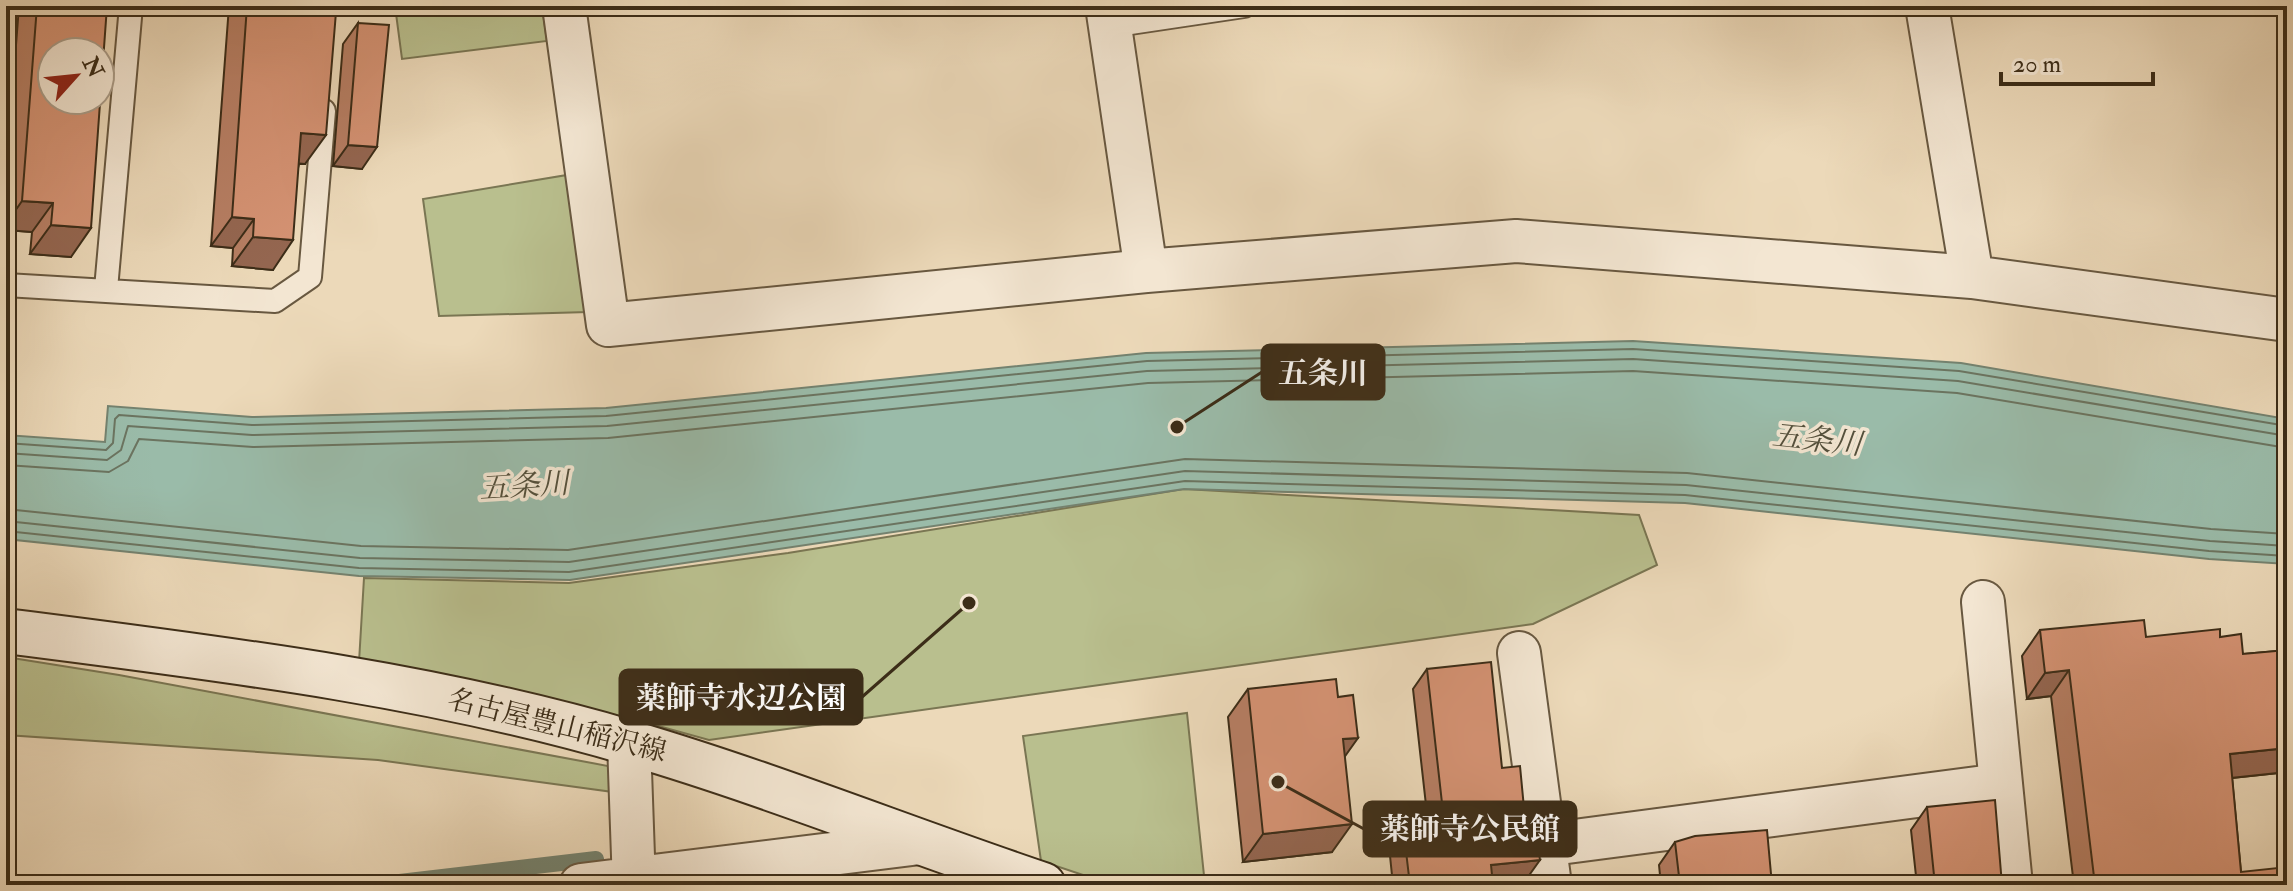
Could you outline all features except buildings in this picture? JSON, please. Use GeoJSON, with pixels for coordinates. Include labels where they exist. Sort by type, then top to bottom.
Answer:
{"type":"FeatureCollection","features":[{"type":"Feature","properties":{"kind":"main road","name":"名古屋豊山稲沢線"},"geometry":{"type":"LineString","coordinates":[[6,631],[234,661],[421,692],[629,742],[1043,885]]}},
{"type":"Feature","properties":{"kind":"street"},"geometry":{"type":"LineString","coordinates":[[564,6],[608,325],[1146,271],[1516,241],[1972,277],[2287,320]]}},
{"type":"Feature","properties":{"kind":"street"},"geometry":{"type":"LineString","coordinates":[[1927,6],[1972,277]]}},
{"type":"Feature","properties":{"kind":"street"},"geometry":{"type":"LineString","coordinates":[[1109,16],[1146,271]]}},
{"type":"Feature","properties":{"kind":"street"},"geometry":{"type":"LineString","coordinates":[[1983,602],[2011,885]]}},
{"type":"Feature","properties":{"kind":"street"},"geometry":{"type":"LineString","coordinates":[[1519,653],[1547,865],[2000,785]]}},
{"type":"Feature","properties":{"kind":"street"},"geometry":{"type":"LineString","coordinates":[[629,742],[633,882]]}},
{"type":"Feature","properties":{"kind":"street"},"geometry":{"type":"LineString","coordinates":[[581,885],[633,882],[920,843]]}},
{"type":"Feature","properties":{"kind":"lane"},"geometry":{"type":"LineString","coordinates":[[106,289],[131,6]]}},
{"type":"Feature","properties":{"kind":"lane"},"geometry":{"type":"LineString","coordinates":[[1109,16],[1244,6]]}},
{"type":"Feature","properties":{"kind":"lane"},"geometry":{"type":"LineString","coordinates":[[6,285],[275,301],[310,277],[326,86]]}},
{"type":"Feature","properties":{"kind":"shaded area"},"geometry":{"type":"Polygon","coordinates":[[[395,6],[542,6],[547,41],[402,59],[395,6]]]}},
{"type":"Feature","properties":{"kind":"shaded area"},"geometry":{"type":"Polygon","coordinates":[[[567,175],[588,312],[439,316],[423,199],[567,175]]]}},
{"type":"Feature","properties":{"kind":"shaded area"},"geometry":{"type":"Polygon","coordinates":[[[1184,489],[1639,515],[1657,565],[1533,624],[709,740],[644,722],[359,662],[364,578],[569,583],[788,553],[1184,489]]]}},
{"type":"Feature","properties":{"kind":"shaded area"},"geometry":{"type":"Polygon","coordinates":[[[6,657],[119,675],[608,766],[613,792],[378,760],[6,735],[6,657]]]}},
{"type":"Feature","properties":{"kind":"shaded area"},"geometry":{"type":"Polygon","coordinates":[[[1187,713],[1205,885],[1113,885],[1041,861],[1023,736],[1187,713]]]}},
{"type":"Feature","properties":{"kind":"water"},"geometry":{"type":"Polygon","coordinates":[[[1633,341],[1961,363],[2287,419],[2287,564],[2209,559],[1685,503],[1184,489],[570,580],[359,576],[6,539],[6,435],[105,442],[108,406],[252,417],[606,408],[1146,353],[1633,341]]]}},
{"type":"Feature","properties":{"kind":"waterway"},"geometry":{"type":"LineString","coordinates":[[374,885],[596,859]]}},
{"type":"Feature","properties":{"kind":"place","name":"五条川"},"geometry":{"type":"Point","coordinates":[1177,427]}},
{"type":"Feature","properties":{"kind":"place","name":"薬師寺水辺公園"},"geometry":{"type":"Point","coordinates":[969,603]}},
{"type":"Feature","properties":{"kind":"place","name":"薬師寺公民館"},"geometry":{"type":"Point","coordinates":[1278,782]}}]}
